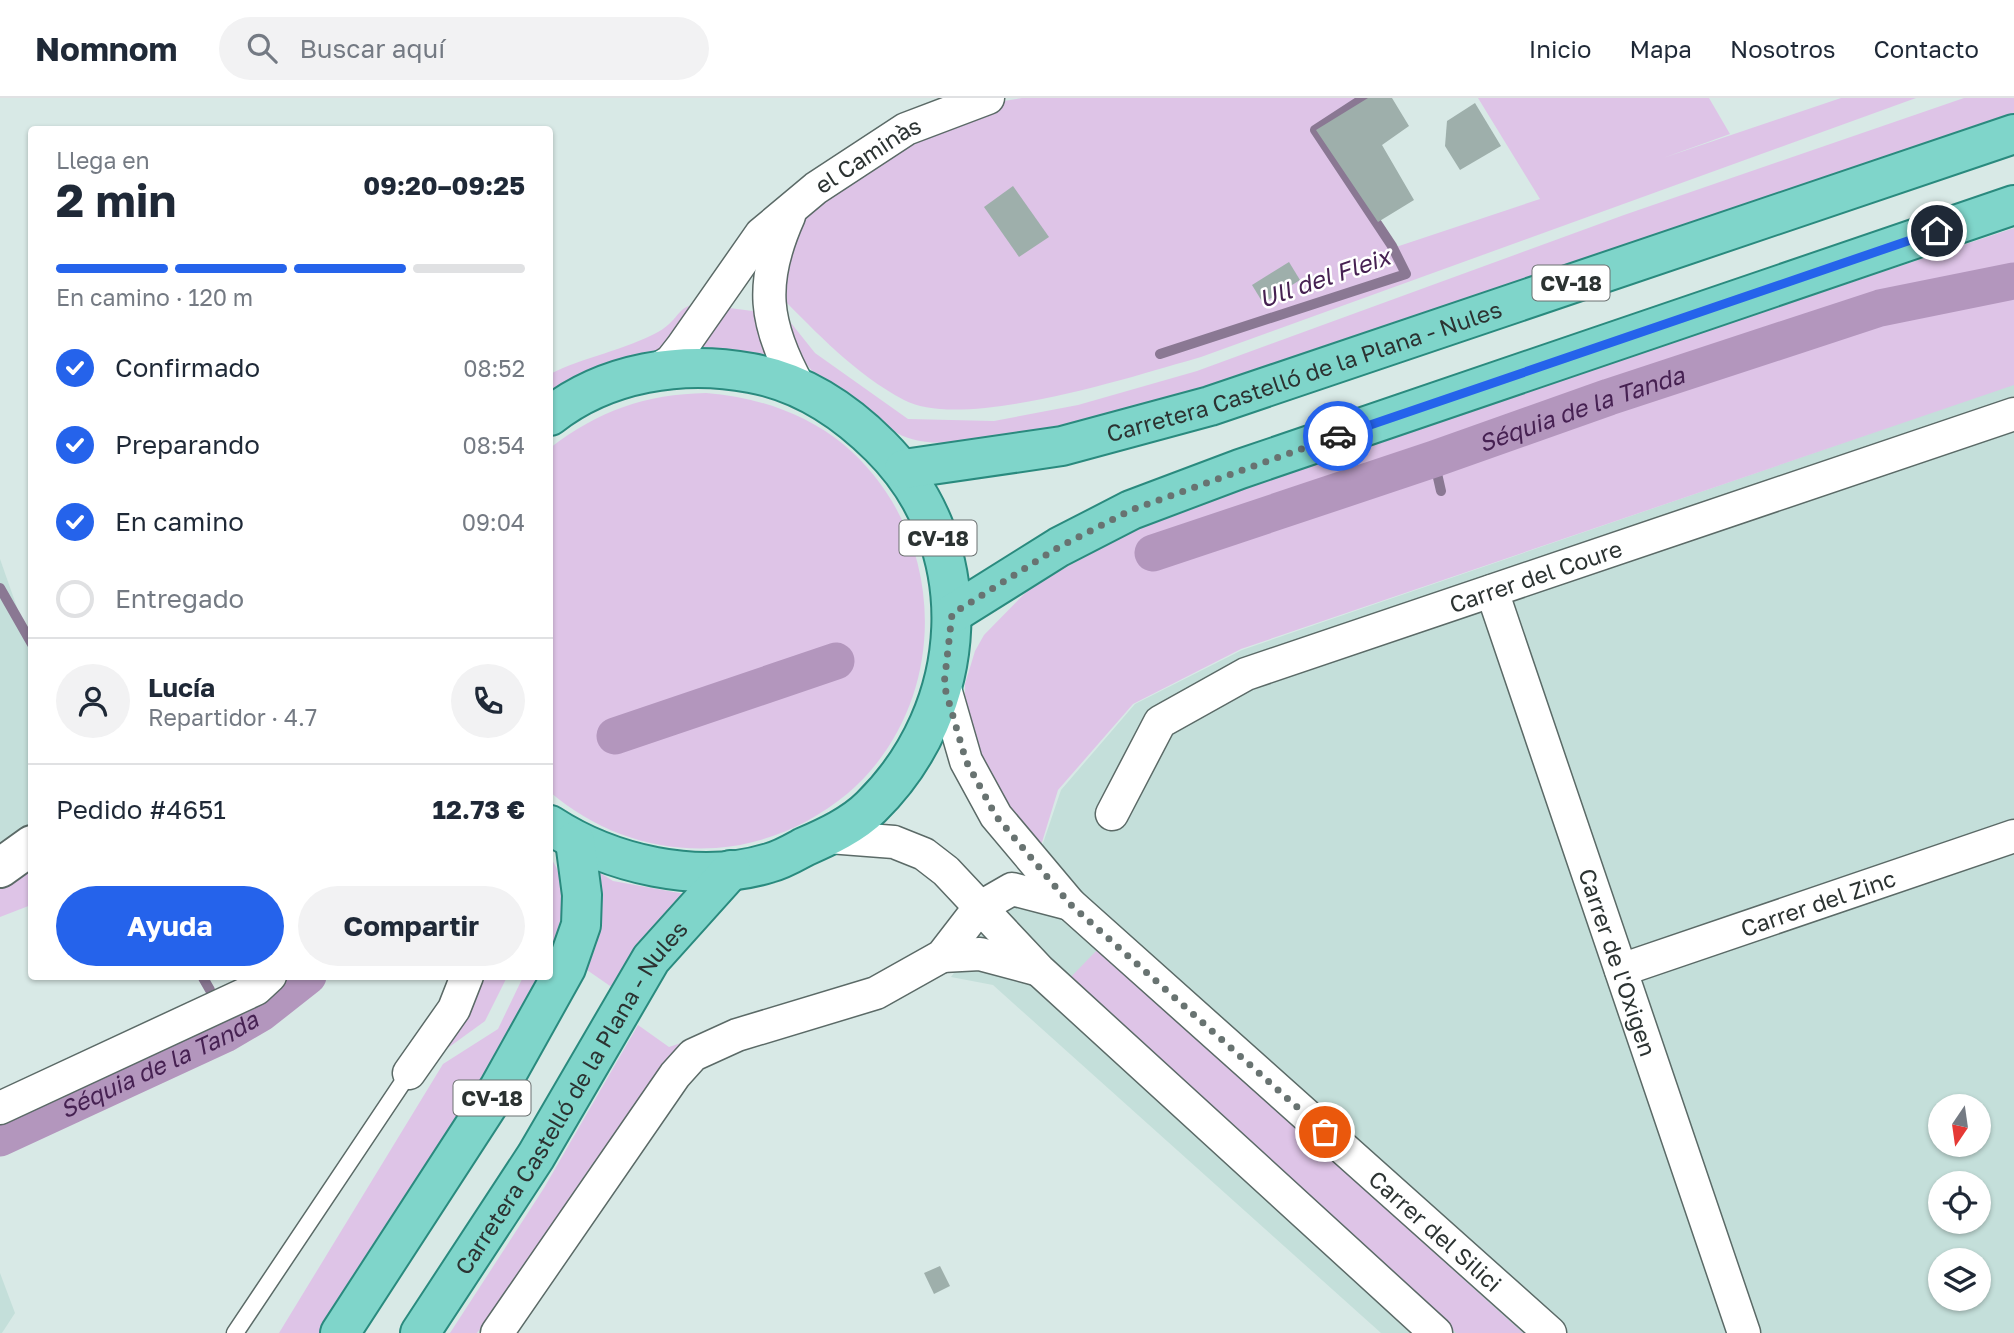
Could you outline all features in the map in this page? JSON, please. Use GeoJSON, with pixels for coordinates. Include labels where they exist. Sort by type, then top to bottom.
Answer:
{"type":"FeatureCollection","features":[{"type":"Feature","properties":{"kind":"main road","name":"Carretera Castelló de la Plana - Nules"},"geometry":{"type":"LineString","coordinates":[[904,469],[1062,446],[1210,406],[2014,134]]}},
{"type":"Feature","properties":{"kind":"main road"},"geometry":{"type":"LineString","coordinates":[[952,614],[1059,547],[1131,510],[1253,465],[2014,205]]}},
{"type":"Feature","properties":{"kind":"main road","name":"CV-18"},"geometry":{"type":"LineString","coordinates":[[553,414],[587,393],[631,376],[655,371],[696,367],[726,368],[762,375],[799,387],[855,421],[904,469],[925,505],[939,540],[952,614],[944,685],[920,743],[901,772],[869,808],[829,836],[769,863],[731,870],[655,868],[611,857],[562,833]]}},
{"type":"Feature","properties":{"kind":"main road","name":"CV-18"},"geometry":{"type":"LineString","coordinates":[[340,1333],[499,1088],[566,968],[581,925],[582,895],[562,833]]}},
{"type":"Feature","properties":{"kind":"main road","name":"Carretera Castelló de la Plana - Nules"},"geometry":{"type":"LineString","coordinates":[[420,1333],[536,1156],[651,959],[731,870]]}},
{"type":"Feature","properties":{"kind":"street","name":"el Caminàs"},"geometry":{"type":"LineString","coordinates":[[655,371],[671,361],[682,347],[761,234],[826,181],[906,129],[988,98]]}},
{"type":"Feature","properties":{"kind":"street"},"geometry":{"type":"LineString","coordinates":[[792,209],[777,242],[768,274],[769,306],[782,357],[799,387]]}},
{"type":"Feature","properties":{"kind":"street","name":"Carrer del Coure"},"geometry":{"type":"LineString","coordinates":[[1112,814],[1160,722],[1246,674],[2014,414]]}},
{"type":"Feature","properties":{"kind":"street","name":"Carrer de l'Oxigen"},"geometry":{"type":"LineString","coordinates":[[1492,591],[1744,1333]]}},
{"type":"Feature","properties":{"kind":"street","name":"Carrer del Silici"},"geometry":{"type":"LineString","coordinates":[[944,685],[966,761],[996,816],[1070,904],[1550,1333]]}},
{"type":"Feature","properties":{"kind":"street"},"geometry":{"type":"LineString","coordinates":[[829,836],[894,842],[924,854],[946,871],[1039,970],[1436,1333]]}},
{"type":"Feature","properties":{"kind":"street","name":"Carrer del Zinc"},"geometry":{"type":"LineString","coordinates":[[1621,970],[2014,836]]}},
{"type":"Feature","properties":{"kind":"street","name":"Carrer del Silici"},"geometry":{"type":"LineString","coordinates":[[979,908],[1012,889],[1070,904]]}},
{"type":"Feature","properties":{"kind":"street"},"geometry":{"type":"LineString","coordinates":[[497,1333],[675,1075],[694,1055],[737,1035],[860,1000],[942,956],[979,908]]}},
{"type":"Feature","properties":{"kind":"street"},"geometry":{"type":"LineString","coordinates":[[942,956],[980,954],[1039,970]]}},
{"type":"Feature","properties":{"kind":"street"},"geometry":{"type":"LineString","coordinates":[[0,1108],[256,989],[266,980]]}},
{"type":"Feature","properties":{"kind":"street"},"geometry":{"type":"LineString","coordinates":[[410,1073],[454,1009],[465,980]]}},
{"type":"Feature","properties":{"kind":"lane"},"geometry":{"type":"LineString","coordinates":[[235,1333],[410,1073]]}},
{"type":"Feature","properties":{"kind":"shaded area"},"geometry":{"type":"Polygon","coordinates":[[[1022,98],[1364,98],[1314,129],[1393,248],[1540,199],[1478,98],[1709,98],[1730,134],[1663,158],[1841,98],[1916,98],[1201,357],[1094,387],[1007,405],[966,409],[931,408],[904,400],[853,365],[778,294],[797,219],[911,135],[1004,101],[1022,98]]]}},
{"type":"Feature","properties":{"kind":"shaded area"},"geometry":{"type":"Polygon","coordinates":[[[1964,98],[2014,98],[2014,115],[1158,404],[1024,435],[950,443],[920,441],[897,433],[812,370],[799,351],[787,318],[815,353],[908,419],[994,421],[1078,405],[1197,371],[1624,215],[1964,98]]]}},
{"type":"Feature","properties":{"kind":"shaded area"},"geometry":{"type":"Polygon","coordinates":[[[2014,228],[2014,385],[1241,649],[1133,704],[1058,790],[1039,852],[991,793],[965,706],[965,684],[975,651],[984,635],[1027,591],[1045,579],[1143,525],[1283,472],[2014,228]]]}},
{"type":"Feature","properties":{"kind":"shaded area"},"geometry":{"type":"Polygon","coordinates":[[[707,302],[663,351],[596,368],[553,390],[553,373],[658,332],[683,309],[707,302]]]}},
{"type":"Feature","properties":{"kind":"shaded area"},"geometry":{"type":"Polygon","coordinates":[[[722,307],[760,312],[760,337],[765,354],[696,346],[722,307]]]}},
{"type":"Feature","properties":{"kind":"shaded area"},"geometry":{"type":"Polygon","coordinates":[[[2014,384],[2014,1333],[1381,1333],[993,985],[951,977],[1039,855],[1061,790],[1135,704],[1242,650],[2014,384]]]}},
{"type":"Feature","properties":{"kind":"shaded area"},"geometry":{"type":"Polygon","coordinates":[[[706,393],[761,402],[812,423],[843,444],[878,481],[904,524],[919,570],[925,619],[921,667],[906,714],[882,757],[847,794],[818,815],[769,838],[716,848],[671,847],[627,836],[587,818],[553,794],[553,446],[586,424],[624,407],[684,394],[706,393]]]}},
{"type":"Feature","properties":{"kind":"shaded area"},"geometry":{"type":"Polygon","coordinates":[[[0,559],[28,639],[28,905],[0,916],[0,559]]]}},
{"type":"Feature","properties":{"kind":"shaded area"},"geometry":{"type":"Polygon","coordinates":[[[553,862],[562,889],[560,923],[553,945],[553,862]]]}},
{"type":"Feature","properties":{"kind":"shaded area"},"geometry":{"type":"Polygon","coordinates":[[[28,866],[28,906],[0,917],[0,886],[28,866]]]}},
{"type":"Feature","properties":{"kind":"shaded area"},"geometry":{"type":"Polygon","coordinates":[[[597,871],[613,881],[685,894],[613,988],[587,970],[597,943],[597,871]]]}},
{"type":"Feature","properties":{"kind":"shaded area"},"geometry":{"type":"Polygon","coordinates":[[[1098,949],[1523,1333],[1456,1333],[1068,980],[1098,949]]]}},
{"type":"Feature","properties":{"kind":"shaded area"},"geometry":{"type":"Polygon","coordinates":[[[469,980],[506,980],[485,1021],[434,1058],[469,980]]]}},
{"type":"Feature","properties":{"kind":"shaded area"},"geometry":{"type":"Polygon","coordinates":[[[522,980],[536,980],[461,1113],[319,1333],[279,1333],[443,1064],[498,1029],[522,980]]]}},
{"type":"Feature","properties":{"kind":"shaded area"},"geometry":{"type":"Polygon","coordinates":[[[638,1025],[669,1047],[684,1042],[689,1046],[658,1079],[604,1148],[477,1333],[450,1333],[544,1188],[638,1025]]]}},
{"type":"Feature","properties":{"kind":"shaded area"},"geometry":{"type":"Polygon","coordinates":[[[0,1273],[15,1313],[2,1333],[0,1333],[0,1273]]]}},
{"type":"Feature","properties":{"kind":"building"},"geometry":{"type":"Polygon","coordinates":[[[1368,98],[1392,98],[1409,126],[1382,145],[1414,200],[1378,222],[1316,130],[1368,98]]]}},
{"type":"Feature","properties":{"kind":"building"},"geometry":{"type":"Polygon","coordinates":[[[1475,103],[1501,146],[1460,170],[1445,146],[1447,121],[1475,103]]]}},
{"type":"Feature","properties":{"kind":"building"},"geometry":{"type":"Polygon","coordinates":[[[1013,186],[1049,237],[1019,257],[984,207],[1013,186]]]}},
{"type":"Feature","properties":{"kind":"building"},"geometry":{"type":"Polygon","coordinates":[[[1289,262],[1300,280],[1263,303],[1252,285],[1289,262]]]}},
{"type":"Feature","properties":{"kind":"building"},"geometry":{"type":"Polygon","coordinates":[[[940,1266],[950,1286],[934,1294],[924,1273],[940,1266]]]}},
{"type":"Feature","properties":{"kind":"waterway","name":"Ull del Fleix"},"geometry":{"type":"LineString","coordinates":[[1160,354],[1406,274],[1392,246],[1315,130],[1364,98]]}},
{"type":"Feature","properties":{"kind":"waterway","name":"Séquia de la Tanda"},"geometry":{"type":"LineString","coordinates":[[1153,553],[1609,397],[1880,308],[2014,281]]}},
{"type":"Feature","properties":{"kind":"waterway"},"geometry":{"type":"LineString","coordinates":[[1441,491],[1436,469],[1650,393],[1794,345],[1867,324],[2014,290]]}},
{"type":"Feature","properties":{"kind":"waterway"},"geometry":{"type":"LineString","coordinates":[[0,588],[28,637]]}},
{"type":"Feature","properties":{"kind":"waterway","name":"Séquia de la Tanda"},"geometry":{"type":"LineString","coordinates":[[615,736],[836,661]]}},
{"type":"Feature","properties":{"kind":"waterway"},"geometry":{"type":"LineString","coordinates":[[204,980],[210,990]]}},
{"type":"Feature","properties":{"kind":"waterway","name":"Séquia de la Tanda"},"geometry":{"type":"LineString","coordinates":[[0,1138],[225,1034],[261,1013],[303,980]]}},
{"type":"Feature","properties":{"kind":"way so far"},"geometry":{"type":"LineString","coordinates":[[1325,1132],[1070,904],[996,816],[966,761],[944,685],[952,614],[1059,547],[1131,510],[1338,436]]}},
{"type":"Feature","properties":{"kind":"route"},"geometry":{"type":"LineString","coordinates":[[1338,436],[1937,231]]}}]}
